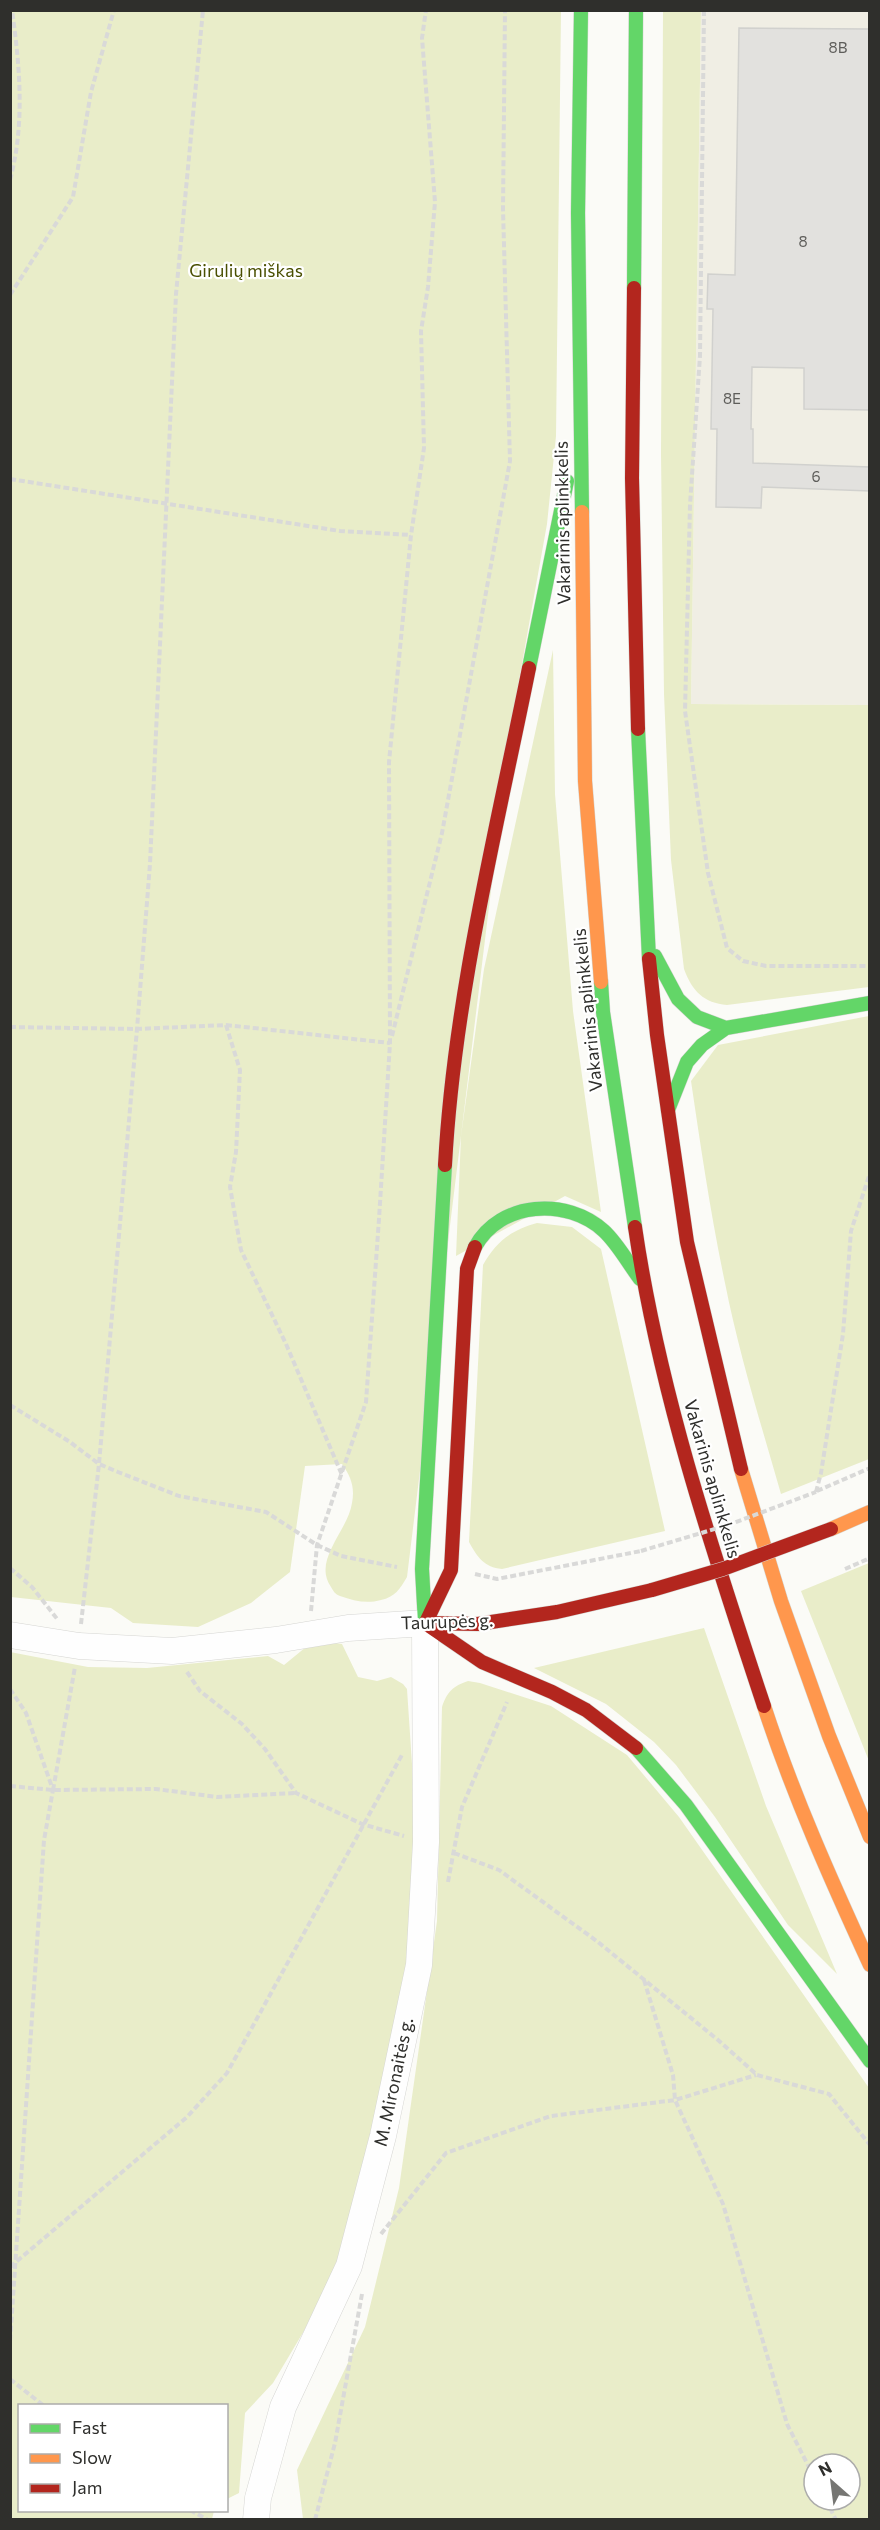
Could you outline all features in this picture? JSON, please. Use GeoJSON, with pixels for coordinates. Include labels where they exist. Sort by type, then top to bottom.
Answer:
{"type":"FeatureCollection","features":[{"type":"Feature","properties":{"kind":"main road","name":"Vakarinis aplinkkelis"},"geometry":{"type":"LineString","coordinates":[[581,10],[578,213],[579,420],[585,781],[603,1012],[643,1283],[679,1435],[709,1540],[776,1744],[836,1892],[870,1965]]}},
{"type":"Feature","properties":{"kind":"main road","name":"Vakarinis aplinkkelis"},"geometry":{"type":"LineString","coordinates":[[636,10],[632,478],[639,778],[647,940],[667,1114],[687,1242],[736,1452],[785,1612],[829,1736],[870,1837]]}},
{"type":"Feature","properties":{"kind":"main road"},"geometry":{"type":"LineString","coordinates":[[425,1623],[422,1569],[448,1111],[471,955],[579,420]]}},
{"type":"Feature","properties":{"kind":"main road"},"geometry":{"type":"LineString","coordinates":[[647,940],[678,999],[697,1017],[726,1028]]}},
{"type":"Feature","properties":{"kind":"main road"},"geometry":{"type":"LineString","coordinates":[[667,1114],[683,1070],[693,1052],[706,1039],[726,1028],[870,1003]]}},
{"type":"Feature","properties":{"kind":"main road"},"geometry":{"type":"LineString","coordinates":[[425,1623],[451,1570],[467,1269],[473,1251],[483,1234],[508,1215],[525,1209],[542,1207],[568,1211],[603,1231],[643,1283]]}},
{"type":"Feature","properties":{"kind":"main road","name":"Taurupės g."},"geometry":{"type":"LineString","coordinates":[[425,1623],[489,1622],[557,1612],[652,1590],[744,1562],[870,1512]]}},
{"type":"Feature","properties":{"kind":"main road"},"geometry":{"type":"LineString","coordinates":[[425,1623],[483,1662],[586,1710],[639,1750],[686,1805],[870,2061]]}},
{"type":"Feature","properties":{"kind":"street","name":"Taurupės g."},"geometry":{"type":"LineString","coordinates":[[10,1635],[79,1646],[172,1651],[348,1628],[425,1623]]}},
{"type":"Feature","properties":{"kind":"street","name":"M. Mironaitės g."},"geometry":{"type":"LineString","coordinates":[[256,2520],[258,2498],[283,2407],[349,2266],[367,2206],[419,1965],[426,1842],[425,1623]]}},
{"type":"Feature","properties":{"kind":"path"},"geometry":{"type":"LineString","coordinates":[[10,180],[18,151],[20,107],[17,47],[12,10]]}},
{"type":"Feature","properties":{"kind":"path"},"geometry":{"type":"LineString","coordinates":[[10,295],[73,197],[91,92],[114,10]]}},
{"type":"Feature","properties":{"kind":"path"},"geometry":{"type":"LineString","coordinates":[[10,2343],[44,1839],[79,1646],[99,1464],[137,1029],[150,864],[176,294],[203,10]]}},
{"type":"Feature","properties":{"kind":"path"},"geometry":{"type":"LineString","coordinates":[[309,1634],[317,1545],[366,1402],[390,1043],[389,762],[411,535],[424,448],[422,331],[435,202],[422,38],[426,10]]}},
{"type":"Feature","properties":{"kind":"path"},"geometry":{"type":"LineString","coordinates":[[390,1043],[442,833],[510,461],[503,209],[505,10]]}},
{"type":"Feature","properties":{"kind":"path"},"geometry":{"type":"LineString","coordinates":[[704,10],[700,356],[690,505],[685,711],[708,873],[727,948],[743,961],[766,966],[870,966]]}},
{"type":"Feature","properties":{"kind":"path"},"geometry":{"type":"LineString","coordinates":[[10,479],[340,531],[411,535]]}},
{"type":"Feature","properties":{"kind":"path"},"geometry":{"type":"LineString","coordinates":[[10,1027],[137,1029],[226,1025],[390,1043]]}},
{"type":"Feature","properties":{"kind":"path"},"geometry":{"type":"LineString","coordinates":[[226,1025],[240,1070],[236,1152],[230,1187],[241,1250],[286,1344],[342,1475]]}},
{"type":"Feature","properties":{"kind":"path"},"geometry":{"type":"LineString","coordinates":[[816,1492],[843,1334],[851,1231],[870,1173]]}},
{"type":"Feature","properties":{"kind":"path"},"geometry":{"type":"LineString","coordinates":[[10,1405],[70,1442],[99,1464],[179,1496],[266,1512],[317,1545],[350,1559],[422,1569]]}},
{"type":"Feature","properties":{"kind":"path"},"geometry":{"type":"LineString","coordinates":[[451,1570],[497,1579],[641,1551],[728,1525],[816,1492],[870,1468]]}},
{"type":"Feature","properties":{"kind":"path"},"geometry":{"type":"LineString","coordinates":[[845,1569],[870,1558]]}},
{"type":"Feature","properties":{"kind":"path"},"geometry":{"type":"LineString","coordinates":[[10,1568],[32,1587],[79,1646]]}},
{"type":"Feature","properties":{"kind":"path"},"geometry":{"type":"LineString","coordinates":[[172,1651],[200,1691],[242,1724],[265,1749],[296,1793]]}},
{"type":"Feature","properties":{"kind":"path"},"geometry":{"type":"LineString","coordinates":[[518,1677],[462,1806],[453,1853],[500,1870],[598,1942],[718,2040],[757,2075],[829,2094],[870,2145]]}},
{"type":"Feature","properties":{"kind":"path"},"geometry":{"type":"LineString","coordinates":[[10,1689],[26,1713],[53,1790]]}},
{"type":"Feature","properties":{"kind":"path"},"geometry":{"type":"LineString","coordinates":[[10,2267],[187,2117],[227,2073],[408,1744]]}},
{"type":"Feature","properties":{"kind":"path"},"geometry":{"type":"LineString","coordinates":[[10,1786],[53,1790],[156,1789],[217,1797],[296,1793],[362,1824],[426,1842]]}},
{"type":"Feature","properties":{"kind":"path"},"geometry":{"type":"LineString","coordinates":[[644,1979],[673,2075],[675,2100],[723,2204],[787,2424],[802,2453]]}},
{"type":"Feature","properties":{"kind":"path"},"geometry":{"type":"LineString","coordinates":[[379,2237],[446,2153],[551,2116],[675,2100],[757,2075]]}},
{"type":"Feature","properties":{"kind":"path"},"geometry":{"type":"LineString","coordinates":[[10,2379],[41,2404]]}},
{"type":"Feature","properties":{"kind":"path"},"geometry":{"type":"LineString","coordinates":[[192,2512],[208,2520]]}},
{"type":"Feature","properties":{"kind":"shaded area"},"geometry":{"type":"Polygon","coordinates":[[[701,11],[869,11],[869,705],[691,704],[701,11]]]}},
{"type":"Feature","properties":{"kind":"green space","name":"Girulių miškas"},"geometry":{"type":"Polygon","coordinates":[[[11,11],[561,11],[556,436],[547,524],[512,719],[407,1577],[397,1592],[381,1600],[360,1601],[340,1596],[334,1592],[326,1577],[328,1556],[349,1514],[353,1497],[352,1482],[342,1464],[305,1466],[290,1572],[251,1603],[198,1627],[133,1623],[111,1608],[11,1597],[11,11]]]}},
{"type":"Feature","properties":{"kind":"green space"},"geometry":{"type":"Polygon","coordinates":[[[663,11],[701,11],[691,704],[869,705],[869,987],[727,1005],[705,999],[695,990],[684,969],[671,860],[664,694],[661,454],[663,11]]]}},
{"type":"Feature","properties":{"kind":"green space"},"geometry":{"type":"Polygon","coordinates":[[[553,650],[555,794],[573,1011],[601,1212],[565,1196],[456,1256],[461,1136],[484,969],[553,650]]]}},
{"type":"Feature","properties":{"kind":"green space"},"geometry":{"type":"Polygon","coordinates":[[[869,1016],[869,1459],[781,1494],[731,1310],[711,1208],[691,1081],[718,1045],[869,1016]]]}},
{"type":"Feature","properties":{"kind":"green space"},"geometry":{"type":"Polygon","coordinates":[[[537,1223],[572,1227],[601,1249],[665,1531],[502,1569],[482,1561],[469,1542],[483,1265],[505,1238],[519,1229],[537,1223]]]}},
{"type":"Feature","properties":{"kind":"green space"},"geometry":{"type":"Polygon","coordinates":[[[869,1563],[869,1761],[801,1591],[869,1563]]]}},
{"type":"Feature","properties":{"kind":"green space"},"geometry":{"type":"Polygon","coordinates":[[[704,1628],[766,1806],[837,1974],[788,1925],[715,1817],[676,1765],[654,1742],[606,1704],[534,1668],[704,1628]]]}},
{"type":"Feature","properties":{"kind":"green space"},"geometry":{"type":"Polygon","coordinates":[[[327,1642],[342,1644],[358,1677],[377,1681],[391,1677],[407,1689],[418,1854],[404,1994],[378,2113],[334,2275],[317,2309],[273,2383],[245,2413],[239,2493],[228,2498],[228,2404],[18,2404],[18,2512],[214,2512],[212,2519],[11,2519],[10,1652],[88,1667],[147,1668],[268,1656],[284,1665],[306,1647],[327,1642]]]}},
{"type":"Feature","properties":{"kind":"green space"},"geometry":{"type":"Polygon","coordinates":[[[468,1681],[480,1683],[551,1706],[627,1755],[679,1817],[869,2088],[869,2519],[303,2519],[297,2470],[365,2327],[399,2188],[437,1921],[442,1707],[454,1687],[468,1681]]]}},
{"type":"Feature","properties":{"kind":"building"},"geometry":{"type":"Polygon","coordinates":[[[739,28],[870,29],[870,410],[804,409],[804,368],[752,367],[751,429],[753,429],[753,463],[870,467],[870,491],[762,487],[761,508],[716,507],[717,429],[711,429],[713,309],[707,309],[708,274],[735,275],[739,28]]]}},
{"type":"Feature","properties":{"kind":"traffic: fast"},"geometry":{"type":"LineString","coordinates":[[581,10],[578,213],[582,512]]}},
{"type":"Feature","properties":{"kind":"traffic: fast"},"geometry":{"type":"LineString","coordinates":[[634,288],[636,10]]}},
{"type":"Feature","properties":{"kind":"traffic: fast"},"geometry":{"type":"LineString","coordinates":[[529,668],[567,481]]}},
{"type":"Feature","properties":{"kind":"traffic: fast"},"geometry":{"type":"LineString","coordinates":[[638,729],[649,959]]}},
{"type":"Feature","properties":{"kind":"traffic: fast"},"geometry":{"type":"LineString","coordinates":[[655,956],[678,999],[697,1017],[726,1028]]}},
{"type":"Feature","properties":{"kind":"traffic: fast"},"geometry":{"type":"LineString","coordinates":[[601,982],[603,1012],[635,1227]]}},
{"type":"Feature","properties":{"kind":"traffic: fast"},"geometry":{"type":"LineString","coordinates":[[668,1110],[687,1062],[702,1045],[726,1028],[870,1003]]}},
{"type":"Feature","properties":{"kind":"traffic: fast"},"geometry":{"type":"LineString","coordinates":[[425,1623],[422,1569],[445,1165]]}},
{"type":"Feature","properties":{"kind":"traffic: fast"},"geometry":{"type":"LineString","coordinates":[[475,1247],[486,1232],[500,1220],[535,1209],[554,1209],[589,1220],[604,1231],[640,1279]]}},
{"type":"Feature","properties":{"kind":"traffic: fast"},"geometry":{"type":"LineString","coordinates":[[636,1748],[686,1805],[870,2061]]}},
{"type":"Feature","properties":{"kind":"traffic: slow"},"geometry":{"type":"LineString","coordinates":[[582,512],[585,781],[601,982]]}},
{"type":"Feature","properties":{"kind":"traffic: slow"},"geometry":{"type":"LineString","coordinates":[[741,1469],[781,1601],[829,1736],[870,1837]]}},
{"type":"Feature","properties":{"kind":"traffic: slow"},"geometry":{"type":"LineString","coordinates":[[831,1529],[870,1512]]}},
{"type":"Feature","properties":{"kind":"traffic: slow"},"geometry":{"type":"LineString","coordinates":[[764,1706],[800,1805],[870,1965]]}},
{"type":"Feature","properties":{"kind":"traffic: jam"},"geometry":{"type":"LineString","coordinates":[[634,288],[632,478],[638,729]]}},
{"type":"Feature","properties":{"kind":"traffic: jam"},"geometry":{"type":"LineString","coordinates":[[445,1165],[457,1040],[467,978],[490,853],[529,668]]}},
{"type":"Feature","properties":{"kind":"traffic: jam"},"geometry":{"type":"LineString","coordinates":[[649,959],[657,1035],[687,1242],[741,1469]]}},
{"type":"Feature","properties":{"kind":"traffic: jam"},"geometry":{"type":"LineString","coordinates":[[635,1227],[658,1349],[689,1469],[764,1706]]}},
{"type":"Feature","properties":{"kind":"traffic: jam"},"geometry":{"type":"LineString","coordinates":[[427,1620],[451,1570],[467,1269],[475,1247]]}},
{"type":"Feature","properties":{"kind":"traffic: jam"},"geometry":{"type":"LineString","coordinates":[[652,1590],[723,1569],[831,1529]]}},
{"type":"Feature","properties":{"kind":"traffic: jam"},"geometry":{"type":"LineString","coordinates":[[425,1623],[478,1624],[557,1612],[652,1590]]}},
{"type":"Feature","properties":{"kind":"traffic: jam"},"geometry":{"type":"LineString","coordinates":[[425,1623],[482,1662],[552,1692],[586,1710],[636,1748]]}}]}
